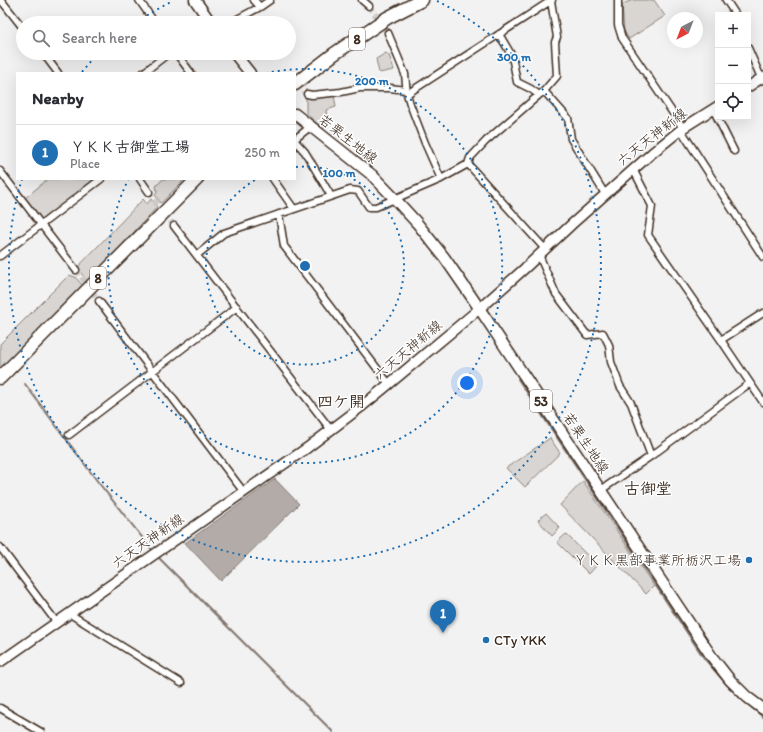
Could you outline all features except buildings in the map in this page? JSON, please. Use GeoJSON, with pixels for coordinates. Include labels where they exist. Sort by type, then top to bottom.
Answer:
{"type":"FeatureCollection","features":[{"type":"Feature","properties":{"kind":"highway","name":"8"},"geometry":{"type":"LineString","coordinates":[[296,83],[334,54],[387,18],[422,0]]}},
{"type":"Feature","properties":{"kind":"highway","name":"8"},"geometry":{"type":"LineString","coordinates":[[0,378],[196,180]]}},
{"type":"Feature","properties":{"kind":"main road"},"geometry":{"type":"LineString","coordinates":[[195,0],[206,16]]}},
{"type":"Feature","properties":{"kind":"main road"},"geometry":{"type":"LineString","coordinates":[[240,60],[249,72]]}},
{"type":"Feature","properties":{"kind":"main road"},"geometry":{"type":"LineString","coordinates":[[751,85],[763,79]]}},
{"type":"Feature","properties":{"kind":"main road","name":"六天天神新線"},"geometry":{"type":"LineString","coordinates":[[0,662],[243,491],[307,448],[389,384],[479,309],[652,153],[682,129],[715,109]]}},
{"type":"Feature","properties":{"kind":"main road","name":"若栗生地線"},"geometry":{"type":"LineString","coordinates":[[296,115],[372,175],[417,223],[444,257],[712,657],[730,680],[763,709]]}},
{"type":"Feature","properties":{"kind":"street"},"geometry":{"type":"LineString","coordinates":[[1,0],[16,19]]}},
{"type":"Feature","properties":{"kind":"street"},"geometry":{"type":"LineString","coordinates":[[139,0],[150,16]]}},
{"type":"Feature","properties":{"kind":"street"},"geometry":{"type":"LineString","coordinates":[[254,0],[260,7]]}},
{"type":"Feature","properties":{"kind":"street"},"geometry":{"type":"LineString","coordinates":[[243,16],[270,0]]}},
{"type":"Feature","properties":{"kind":"street"},"geometry":{"type":"LineString","coordinates":[[362,0],[369,6]]}},
{"type":"Feature","properties":{"kind":"street"},"geometry":{"type":"LineString","coordinates":[[197,255],[224,233],[331,196],[350,190],[358,190],[369,207],[376,207],[441,179],[468,164],[470,158],[486,141],[544,91],[557,76],[555,42],[557,37],[551,0],[406,92],[390,88],[360,88],[341,92],[312,95],[307,94]]}},
{"type":"Feature","properties":{"kind":"street"},"geometry":{"type":"LineString","coordinates":[[625,0],[618,1],[618,24],[622,38],[763,257]]}},
{"type":"Feature","properties":{"kind":"street"},"geometry":{"type":"LineString","coordinates":[[726,0],[734,12]]}},
{"type":"Feature","properties":{"kind":"street"},"geometry":{"type":"LineString","coordinates":[[388,32],[405,74],[406,92],[425,143],[441,179]]}},
{"type":"Feature","properties":{"kind":"street"},"geometry":{"type":"LineString","coordinates":[[499,34],[512,56],[517,82],[539,95]]}},
{"type":"Feature","properties":{"kind":"street"},"geometry":{"type":"LineString","coordinates":[[751,54],[763,79]]}},
{"type":"Feature","properties":{"kind":"street"},"geometry":{"type":"LineString","coordinates":[[48,60],[57,72]]}},
{"type":"Feature","properties":{"kind":"street"},"geometry":{"type":"LineString","coordinates":[[144,72],[160,60]]}},
{"type":"Feature","properties":{"kind":"street"},"geometry":{"type":"LineString","coordinates":[[181,60],[190,72]]}},
{"type":"Feature","properties":{"kind":"street"},"geometry":{"type":"LineString","coordinates":[[544,91],[568,118],[571,139],[605,194]]}},
{"type":"Feature","properties":{"kind":"street"},"geometry":{"type":"LineString","coordinates":[[721,120],[734,151]]}},
{"type":"Feature","properties":{"kind":"street"},"geometry":{"type":"LineString","coordinates":[[296,139],[310,127]]}},
{"type":"Feature","properties":{"kind":"street"},"geometry":{"type":"LineString","coordinates":[[296,141],[305,152],[331,196]]}},
{"type":"Feature","properties":{"kind":"street"},"geometry":{"type":"LineString","coordinates":[[468,164],[542,252],[556,294],[587,335],[603,334],[609,345],[612,362],[620,386],[630,403],[651,456]]}},
{"type":"Feature","properties":{"kind":"street"},"geometry":{"type":"LineString","coordinates":[[633,169],[652,206],[648,235],[763,402]]}},
{"type":"Feature","properties":{"kind":"street"},"geometry":{"type":"LineString","coordinates":[[0,172],[76,270]]}},
{"type":"Feature","properties":{"kind":"street"},"geometry":{"type":"LineString","coordinates":[[0,256],[100,180]]}},
{"type":"Feature","properties":{"kind":"street"},"geometry":{"type":"LineString","coordinates":[[141,180],[149,192]]}},
{"type":"Feature","properties":{"kind":"street"},"geometry":{"type":"LineString","coordinates":[[274,180],[294,209]]}},
{"type":"Feature","properties":{"kind":"street"},"geometry":{"type":"LineString","coordinates":[[279,214],[284,246],[389,384]]}},
{"type":"Feature","properties":{"kind":"street"},"geometry":{"type":"LineString","coordinates":[[174,226],[330,430]]}},
{"type":"Feature","properties":{"kind":"street"},"geometry":{"type":"LineString","coordinates":[[99,301],[243,491]]}},
{"type":"Feature","properties":{"kind":"street"},"geometry":{"type":"LineString","coordinates":[[70,435],[237,307]]}},
{"type":"Feature","properties":{"kind":"street"},"geometry":{"type":"LineString","coordinates":[[721,340],[763,314]]}},
{"type":"Feature","properties":{"kind":"street"},"geometry":{"type":"LineString","coordinates":[[601,490],[651,456],[750,383]]}},
{"type":"Feature","properties":{"kind":"street"},"geometry":{"type":"LineString","coordinates":[[0,547],[57,623]]}},
{"type":"Feature","properties":{"kind":"street"},"geometry":{"type":"LineString","coordinates":[[70,614],[181,683]]}},
{"type":"Feature","properties":{"kind":"street"},"geometry":{"type":"LineString","coordinates":[[0,708],[40,732]]}},
{"type":"Feature","properties":{"kind":"shaded area"},"geometry":{"type":"Polygon","coordinates":[[[633,0],[654,0],[665,16],[629,39],[624,31],[622,4],[633,0]]]}},
{"type":"Feature","properties":{"kind":"shaded area"},"geometry":{"type":"Polygon","coordinates":[[[386,53],[389,55],[394,70],[379,73],[376,59],[386,53]]]}},
{"type":"Feature","properties":{"kind":"shaded area"},"geometry":{"type":"Polygon","coordinates":[[[334,95],[336,107],[326,110],[328,124],[323,129],[306,113],[306,96],[320,97],[334,95]]]}},
{"type":"Feature","properties":{"kind":"shaded area"},"geometry":{"type":"Polygon","coordinates":[[[47,180],[93,180],[42,221],[25,198],[47,180]]]}},
{"type":"Feature","properties":{"kind":"shaded area"},"geometry":{"type":"Polygon","coordinates":[[[162,180],[184,180],[161,203],[155,195],[157,191],[156,186],[162,180]]]}},
{"type":"Feature","properties":{"kind":"shaded area"},"geometry":{"type":"Polygon","coordinates":[[[143,199],[147,204],[151,199],[157,207],[88,282],[77,268],[143,199]]]}},
{"type":"Feature","properties":{"kind":"shaded area"},"geometry":{"type":"Polygon","coordinates":[[[69,275],[75,277],[84,287],[0,369],[0,344],[69,275]]]}},
{"type":"Feature","properties":{"kind":"shaded area"},"geometry":{"type":"Polygon","coordinates":[[[550,438],[560,453],[525,487],[506,468],[550,438]]]}},
{"type":"Feature","properties":{"kind":"shaded area"},"geometry":{"type":"Polygon","coordinates":[[[275,479],[299,504],[221,581],[185,543],[275,479]]]}},
{"type":"Feature","properties":{"kind":"shaded area"},"geometry":{"type":"Polygon","coordinates":[[[583,481],[654,586],[646,594],[560,505],[583,481]]]}},
{"type":"Feature","properties":{"kind":"shaded area"},"geometry":{"type":"Polygon","coordinates":[[[546,513],[560,528],[552,536],[538,520],[546,513]]]}},
{"type":"Feature","properties":{"kind":"shaded area"},"geometry":{"type":"Polygon","coordinates":[[[566,534],[597,565],[589,574],[557,542],[566,534]]]}},
{"type":"Feature","properties":{"kind":"waterway"},"geometry":{"type":"LineString","coordinates":[[518,379],[704,658],[727,685],[763,717]]}},
{"type":"Feature","properties":{"kind":"waterway"},"geometry":{"type":"LineString","coordinates":[[25,384],[98,482],[153,551]]}},
{"type":"Feature","properties":{"kind":"waterway"},"geometry":{"type":"LineString","coordinates":[[157,556],[333,732]]}},
{"type":"Feature","properties":{"kind":"tunnel"},"geometry":{"type":"LineString","coordinates":[[369,6],[388,33]]}},
{"type":"Feature","properties":{"kind":"tunnel"},"geometry":{"type":"LineString","coordinates":[[149,192],[174,226]]}},
{"type":"Feature","properties":{"kind":"tunnel"},"geometry":{"type":"LineString","coordinates":[[76,270],[99,301]]}},
{"type":"Feature","properties":{"kind":"place","name":"ＹＫＫ黒部事業所栃沢工場"},"geometry":{"type":"Point","coordinates":[749,560]}},
{"type":"Feature","properties":{"kind":"place","name":"ＹＫＫ古御堂工場"},"geometry":{"type":"Point","coordinates":[443,633]}},
{"type":"Feature","properties":{"kind":"place","name":"CTy YKK"},"geometry":{"type":"Point","coordinates":[486,640]}},
{"type":"Feature","properties":{"kind":"district","name":"四ケ開"},"geometry":{"type":"Point","coordinates":[341,401]}},
{"type":"Feature","properties":{"kind":"district","name":"古御堂"},"geometry":{"type":"Point","coordinates":[648,488]}}]}
